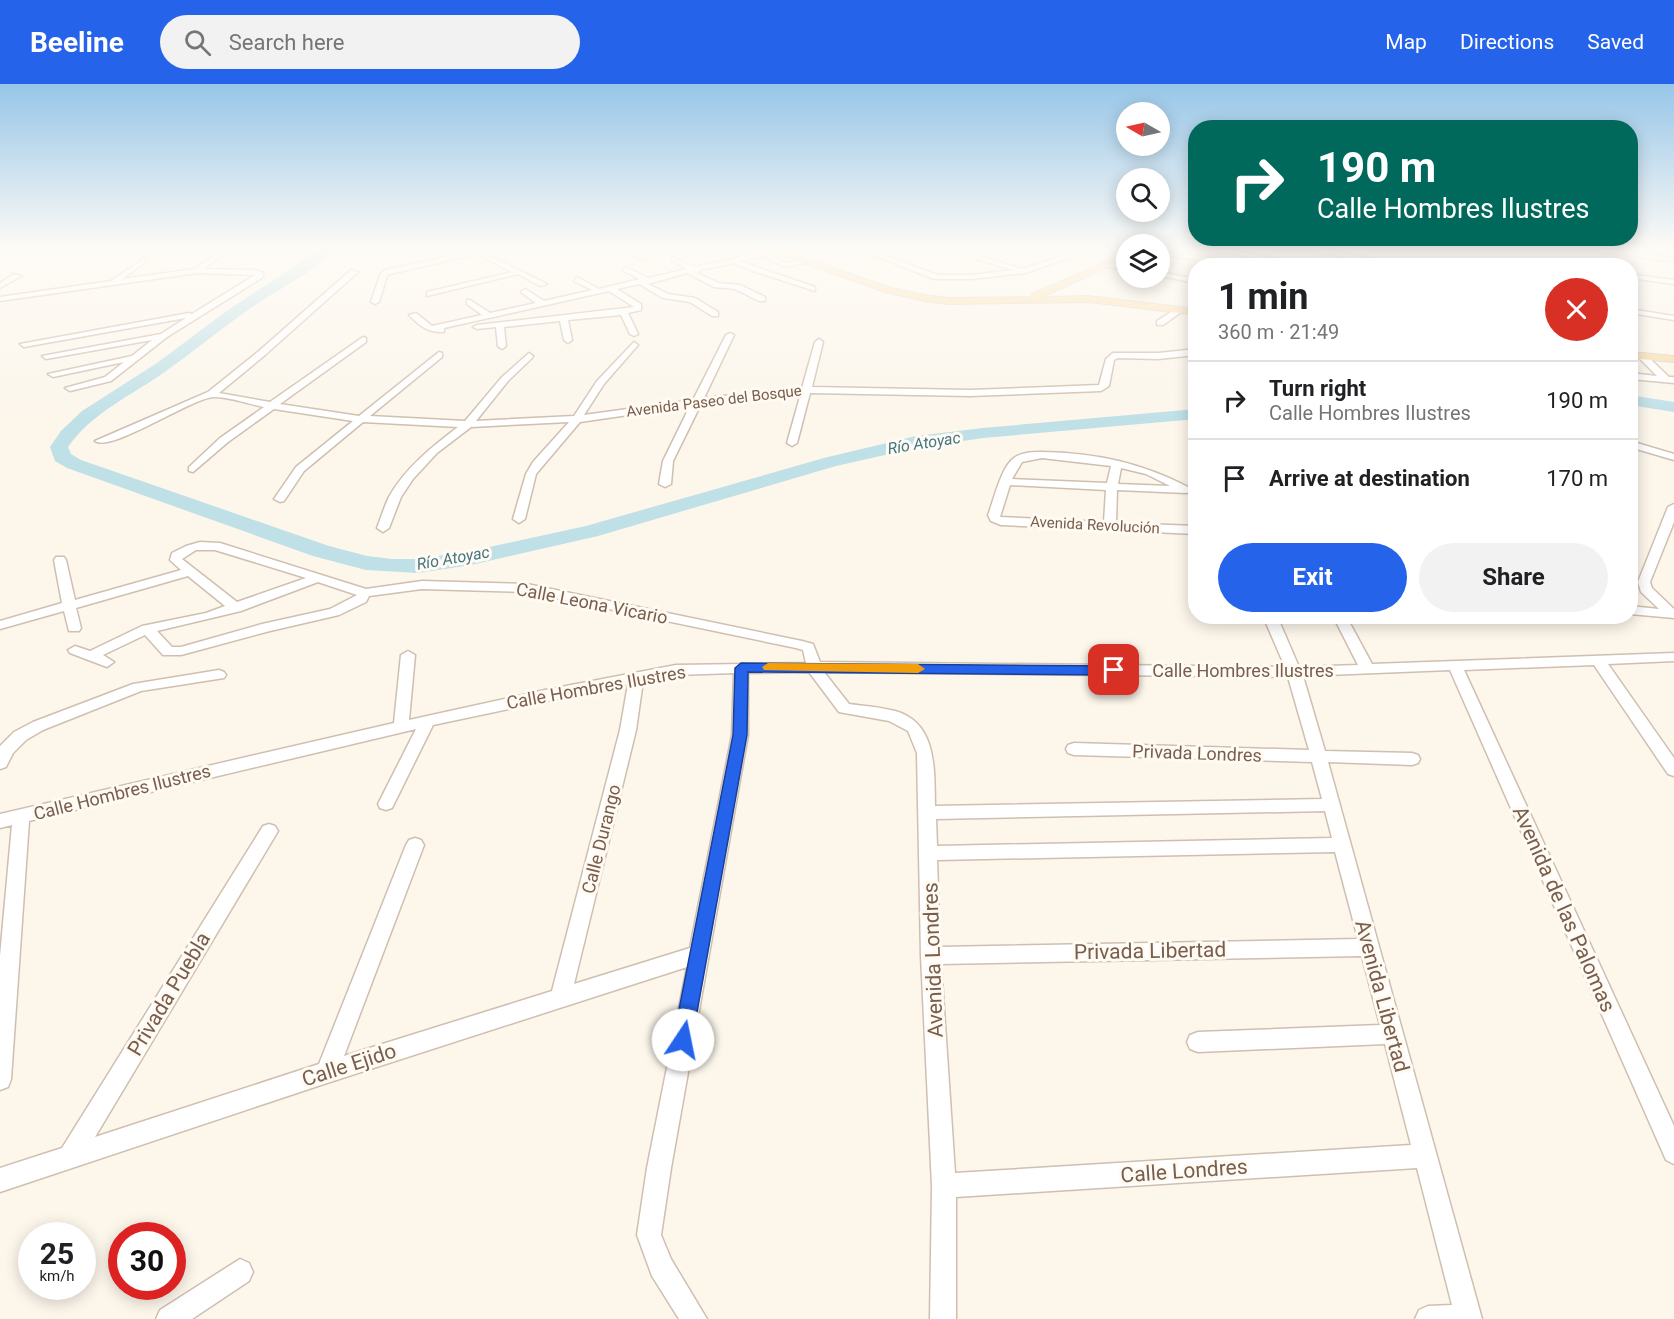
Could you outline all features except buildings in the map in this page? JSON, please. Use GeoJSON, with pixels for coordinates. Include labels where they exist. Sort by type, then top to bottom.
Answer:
{"type":"FeatureCollection","features":[{"type":"Feature","properties":{"kind":"main road"},"geometry":{"type":"LineString","coordinates":[[1142,305],[1188,310]]}},
{"type":"Feature","properties":{"kind":"main road"},"geometry":{"type":"LineString","coordinates":[[1164,305],[1188,309]]}},
{"type":"Feature","properties":{"kind":"main road"},"geometry":{"type":"LineString","coordinates":[[1638,351],[1674,354]]}},
{"type":"Feature","properties":{"kind":"main road"},"geometry":{"type":"LineString","coordinates":[[1638,356],[1674,359]]}},
{"type":"Feature","properties":{"kind":"street"},"geometry":{"type":"LineString","coordinates":[[70,388],[102,381],[164,335],[210,305]]}},
{"type":"Feature","properties":{"kind":"street"},"geometry":{"type":"LineString","coordinates":[[100,441],[139,427],[211,394],[317,305]]}},
{"type":"Feature","properties":{"kind":"street"},"geometry":{"type":"LineString","coordinates":[[473,305],[488,316]]}},
{"type":"Feature","properties":{"kind":"street"},"geometry":{"type":"LineString","coordinates":[[431,329],[540,305]]}},
{"type":"Feature","properties":{"kind":"street"},"geometry":{"type":"LineString","coordinates":[[413,315],[431,329],[446,330],[632,311],[639,306],[637,305]]}},
{"type":"Feature","properties":{"kind":"street"},"geometry":{"type":"LineString","coordinates":[[700,305],[715,314]]}},
{"type":"Feature","properties":{"kind":"street"},"geometry":{"type":"LineString","coordinates":[[1160,323],[1180,310]]}},
{"type":"Feature","properties":{"kind":"street"},"geometry":{"type":"LineString","coordinates":[[624,312],[634,333]]}},
{"type":"Feature","properties":{"kind":"street"},"geometry":{"type":"LineString","coordinates":[[1638,312],[1674,318]]}},
{"type":"Feature","properties":{"kind":"street"},"geometry":{"type":"LineString","coordinates":[[24,344],[195,314]]}},
{"type":"Feature","properties":{"kind":"street"},"geometry":{"type":"LineString","coordinates":[[563,318],[568,339]]}},
{"type":"Feature","properties":{"kind":"street"},"geometry":{"type":"LineString","coordinates":[[500,325],[502,346]]}},
{"type":"Feature","properties":{"kind":"street"},"geometry":{"type":"LineString","coordinates":[[46,356],[164,335]]}},
{"type":"Feature","properties":{"kind":"street"},"geometry":{"type":"LineString","coordinates":[[664,484],[668,461],[730,335]]}},
{"type":"Feature","properties":{"kind":"street"},"geometry":{"type":"LineString","coordinates":[[193,469],[224,440],[363,340]]}},
{"type":"Feature","properties":{"kind":"street"},"geometry":{"type":"LineString","coordinates":[[792,443],[819,342]]}},
{"type":"Feature","properties":{"kind":"street"},"geometry":{"type":"LineString","coordinates":[[519,519],[531,474],[577,419],[600,383],[634,345]]}},
{"type":"Feature","properties":{"kind":"street","name":"Avenida Paseo del Bosque"},"geometry":{"type":"LineString","coordinates":[[211,394],[272,406],[362,419],[468,424],[577,419],[806,390],[970,393],[1101,388],[1104,386],[1110,359],[1116,355],[1158,356],[1188,353]]}},
{"type":"Feature","properties":{"kind":"street"},"geometry":{"type":"LineString","coordinates":[[280,499],[300,469],[439,355]]}},
{"type":"Feature","properties":{"kind":"street"},"geometry":{"type":"LineString","coordinates":[[383,528],[395,497],[408,477],[433,451],[468,424],[505,379],[529,356]]}},
{"type":"Feature","properties":{"kind":"street"},"geometry":{"type":"LineString","coordinates":[[1638,357],[1672,378]]}},
{"type":"Feature","properties":{"kind":"street"},"geometry":{"type":"LineString","coordinates":[[53,374],[134,358]]}},
{"type":"Feature","properties":{"kind":"street"},"geometry":{"type":"LineString","coordinates":[[1656,358],[1672,378]]}},
{"type":"Feature","properties":{"kind":"street"},"geometry":{"type":"LineString","coordinates":[[1638,376],[1672,378]]}},
{"type":"Feature","properties":{"kind":"street"},"geometry":{"type":"LineString","coordinates":[[1638,446],[1674,457]]}},
{"type":"Feature","properties":{"kind":"street"},"geometry":{"type":"LineString","coordinates":[[1188,490],[1163,477],[1118,463],[1076,456],[1024,456],[1016,462],[1006,482],[1188,491]]}},
{"type":"Feature","properties":{"kind":"street"},"geometry":{"type":"LineString","coordinates":[[1110,526],[1112,488],[1118,463]]}},
{"type":"Feature","properties":{"kind":"street","name":"Avenida Revolución"},"geometry":{"type":"LineString","coordinates":[[1006,482],[994,515],[995,519],[1188,530]]}},
{"type":"Feature","properties":{"kind":"street"},"geometry":{"type":"LineString","coordinates":[[1673,614],[1646,589],[1644,582],[1674,507]]}},
{"type":"Feature","properties":{"kind":"street","name":"Calle Leona Vicario"},"geometry":{"type":"LineString","coordinates":[[191,571],[176,560],[176,556],[185,549],[197,545],[216,546],[365,593],[422,585],[527,588],[808,647],[812,652],[815,667]]}},
{"type":"Feature","properties":{"kind":"street"},"geometry":{"type":"LineString","coordinates":[[60,560],[74,628]]}},
{"type":"Feature","properties":{"kind":"street"},"geometry":{"type":"LineString","coordinates":[[0,625],[191,571],[236,608]]}},
{"type":"Feature","properties":{"kind":"street"},"geometry":{"type":"LineString","coordinates":[[92,655],[147,629],[236,608],[319,578]]}},
{"type":"Feature","properties":{"kind":"street"},"geometry":{"type":"LineString","coordinates":[[147,629],[168,652],[181,651],[267,627],[334,612],[361,599],[365,593]]}},
{"type":"Feature","properties":{"kind":"street"},"geometry":{"type":"LineString","coordinates":[[1638,611],[1673,614]]}},
{"type":"Feature","properties":{"kind":"street","name":"Avenida Libertad"},"geometry":{"type":"LineString","coordinates":[[1273,624],[1294,672],[1319,758],[1469,1318]]}},
{"type":"Feature","properties":{"kind":"street"},"geometry":{"type":"LineString","coordinates":[[1343,624],[1367,669]]}},
{"type":"Feature","properties":{"kind":"street"},"geometry":{"type":"LineString","coordinates":[[75,650],[107,662]]}},
{"type":"Feature","properties":{"kind":"street"},"geometry":{"type":"LineString","coordinates":[[401,728],[408,655]]}},
{"type":"Feature","properties":{"kind":"street","name":"Calle Hombres Ilustres"},"geometry":{"type":"LineString","coordinates":[[0,821],[327,743],[545,695],[676,670],[815,667],[1294,672],[1674,657]]}},
{"type":"Feature","properties":{"kind":"street"},"geometry":{"type":"LineString","coordinates":[[1597,659],[1674,770]]}},
{"type":"Feature","properties":{"kind":"street","name":"Avenida de las Palomas"},"geometry":{"type":"LineString","coordinates":[[1455,666],[1674,1152]]}},
{"type":"Feature","properties":{"kind":"street","name":"Avenida Londres"},"geometry":{"type":"LineString","coordinates":[[815,667],[843,708],[893,716],[914,728],[925,753],[931,956],[944,1186],[943,1319]]}},
{"type":"Feature","properties":{"kind":"street"},"geometry":{"type":"LineString","coordinates":[[694,1319],[661,1267],[649,1234],[659,1168],[740,735],[741,668]]}},
{"type":"Feature","properties":{"kind":"street"},"geometry":{"type":"LineString","coordinates":[[0,763],[6,750],[20,736],[38,726],[138,687],[219,675]]}},
{"type":"Feature","properties":{"kind":"street","name":"Calle Durango"},"geometry":{"type":"LineString","coordinates":[[561,998],[628,730],[636,679]]}},
{"type":"Feature","properties":{"kind":"street"},"geometry":{"type":"LineString","coordinates":[[386,804],[427,722]]}},
{"type":"Feature","properties":{"kind":"street","name":"Privada Londres"},"geometry":{"type":"LineString","coordinates":[[1074,749],[1412,759]]}},
{"type":"Feature","properties":{"kind":"street"},"geometry":{"type":"LineString","coordinates":[[927,813],[1331,805]]}},
{"type":"Feature","properties":{"kind":"street"},"geometry":{"type":"LineString","coordinates":[[0,1078],[21,817]]}},
{"type":"Feature","properties":{"kind":"street","name":"Privada Puebla"},"geometry":{"type":"LineString","coordinates":[[69,1158],[269,831]]}},
{"type":"Feature","properties":{"kind":"street"},"geometry":{"type":"LineString","coordinates":[[327,1072],[415,845]]}},
{"type":"Feature","properties":{"kind":"street"},"geometry":{"type":"LineString","coordinates":[[928,852],[1342,845]]}},
{"type":"Feature","properties":{"kind":"street","name":"Privada Libertad"},"geometry":{"type":"LineString","coordinates":[[931,956],[1369,947]]}},
{"type":"Feature","properties":{"kind":"street","name":"Calle Ejido"},"geometry":{"type":"LineString","coordinates":[[0,1180],[327,1072],[699,954]]}},
{"type":"Feature","properties":{"kind":"street"},"geometry":{"type":"LineString","coordinates":[[1198,1042],[1392,1034]]}},
{"type":"Feature","properties":{"kind":"street","name":"Calle Londres"},"geometry":{"type":"LineString","coordinates":[[944,1186],[1424,1156]]}},
{"type":"Feature","properties":{"kind":"street"},"geometry":{"type":"LineString","coordinates":[[169,1319],[240,1272]]}},
{"type":"Feature","properties":{"kind":"street"},"geometry":{"type":"LineString","coordinates":[[1428,1319],[1469,1318]]}},
{"type":"Feature","properties":{"kind":"waterway","name":"Río Atoyac"},"geometry":{"type":"LineString","coordinates":[[246,305],[152,374],[89,415],[67,435],[59,447],[62,457],[74,464],[321,551],[366,563],[418,566],[471,558],[590,531],[831,462],[916,442],[983,433],[1188,415]]}},
{"type":"Feature","properties":{"kind":"waterway","name":"Río Atoyac"},"geometry":{"type":"LineString","coordinates":[[1638,401],[1674,407]]}},
{"type":"Feature","properties":{"kind":"slow traffic"},"geometry":{"type":"LineString","coordinates":[[768,667],[918,669]]}},
{"type":"Feature","properties":{"kind":"route"},"geometry":{"type":"LineString","coordinates":[[683,1040],[740,735],[741,668],[1114,670]]}}]}
